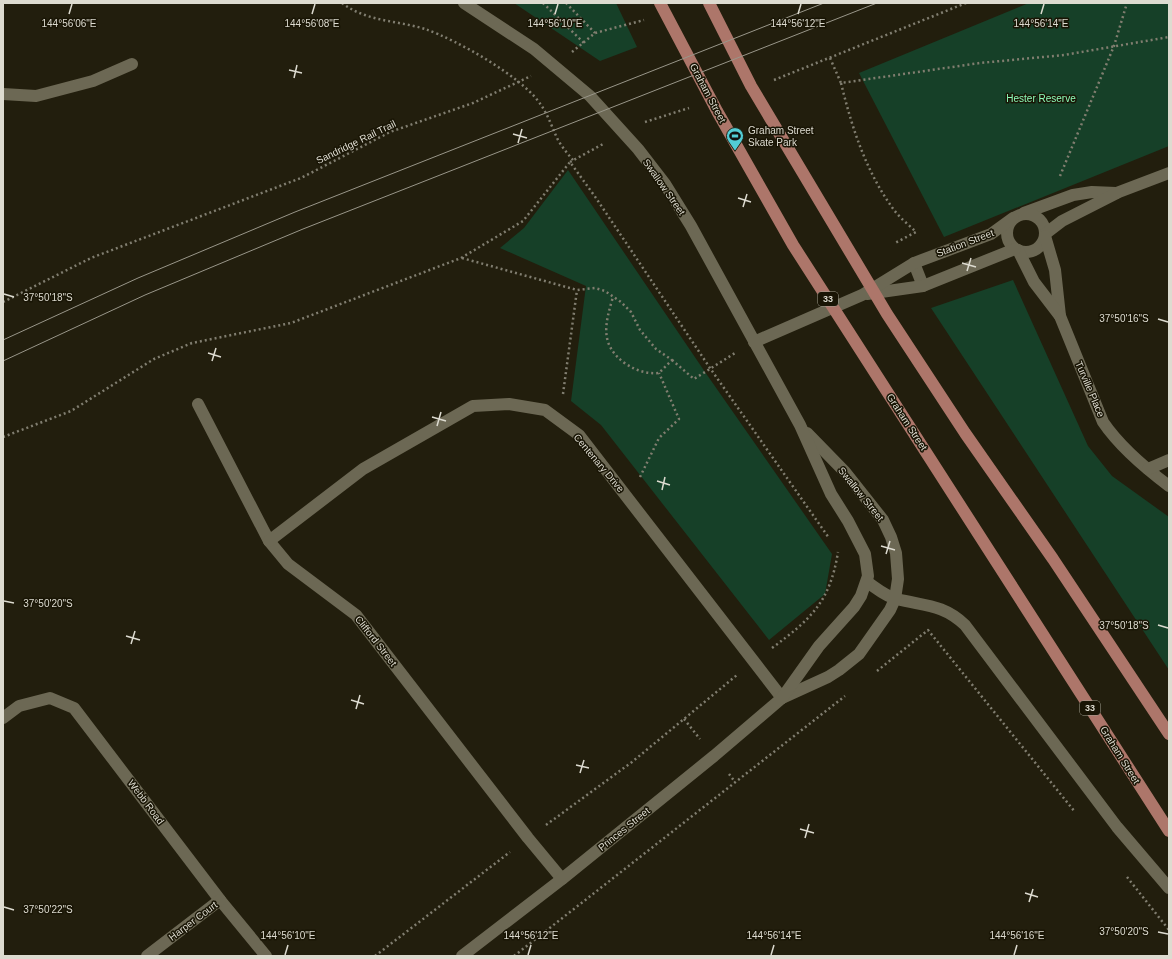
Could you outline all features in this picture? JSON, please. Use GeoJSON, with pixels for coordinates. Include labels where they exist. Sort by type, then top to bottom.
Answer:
{"type":"FeatureCollection","features":[{"type":"Feature","properties":{"kind":"main road","name":"Graham Street"},"geometry":{"type":"LineString","coordinates":[[660,3],[716,111],[793,245],[1169,831]]}},
{"type":"Feature","properties":{"kind":"main road"},"geometry":{"type":"LineString","coordinates":[[709,3],[751,86],[887,314],[965,433],[1053,559],[1169,734]]}},
{"type":"Feature","properties":{"kind":"street","name":"Swallow Street"},"geometry":{"type":"LineString","coordinates":[[464,3],[534,49],[597,104],[638,149],[665,184],[691,226],[800,425],[832,494],[865,554],[868,569],[867,582]]}},
{"type":"Feature","properties":{"kind":"street"},"geometry":{"type":"LineString","coordinates":[[3,94],[36,96],[93,81],[132,64]]}},
{"type":"Feature","properties":{"kind":"street","name":"Station Street"},"geometry":{"type":"LineString","coordinates":[[1045,235],[1062,221],[1119,192],[1169,173]]}},
{"type":"Feature","properties":{"kind":"street","name":"Station Street"},"geometry":{"type":"LineString","coordinates":[[754,342],[862,295],[914,263],[991,234],[1018,216],[1073,195],[1119,192]]}},
{"type":"Feature","properties":{"kind":"street"},"geometry":{"type":"LineString","coordinates":[[1028,213],[1038,217],[1044,226],[1045,235],[1038,248],[1030,252],[1017,250],[1009,242],[1006,233],[1009,222],[1018,216],[1028,213]]}},
{"type":"Feature","properties":{"kind":"street","name":"Turville Place"},"geometry":{"type":"LineString","coordinates":[[1045,235],[1055,270],[1060,316]]}},
{"type":"Feature","properties":{"kind":"street","name":"Station Street"},"geometry":{"type":"LineString","coordinates":[[862,295],[923,286],[1017,250]]}},
{"type":"Feature","properties":{"kind":"street","name":"Turville Place"},"geometry":{"type":"LineString","coordinates":[[1017,250],[1034,282],[1060,316],[1103,422],[1114,436],[1148,470],[1169,486]]}},
{"type":"Feature","properties":{"kind":"street"},"geometry":{"type":"LineString","coordinates":[[914,263],[923,286]]}},
{"type":"Feature","properties":{"kind":"street","name":"Clifford Street"},"geometry":{"type":"LineString","coordinates":[[198,404],[269,541],[288,564],[356,615],[528,838],[562,879]]}},
{"type":"Feature","properties":{"kind":"street","name":"Centenary Drive"},"geometry":{"type":"LineString","coordinates":[[269,541],[363,469],[473,406],[509,404],[544,410],[579,435],[782,698]]}},
{"type":"Feature","properties":{"kind":"street","name":"Swallow Street"},"geometry":{"type":"LineString","coordinates":[[800,425],[845,472],[878,513],[888,530],[898,564],[898,579],[895,599]]}},
{"type":"Feature","properties":{"kind":"street"},"geometry":{"type":"LineString","coordinates":[[1148,470],[1169,460]]}},
{"type":"Feature","properties":{"kind":"street"},"geometry":{"type":"LineString","coordinates":[[867,582],[895,599],[938,607],[951,614],[965,626],[1117,827],[1169,888]]}},
{"type":"Feature","properties":{"kind":"street","name":"Princes Street"},"geometry":{"type":"LineString","coordinates":[[782,698],[819,646],[854,607],[867,582]]}},
{"type":"Feature","properties":{"kind":"street","name":"Princes Street"},"geometry":{"type":"LineString","coordinates":[[462,956],[562,879],[782,698],[828,677],[856,657],[886,616],[895,599]]}},
{"type":"Feature","properties":{"kind":"street","name":"Webb Road"},"geometry":{"type":"LineString","coordinates":[[3,718],[19,706],[50,698],[74,708],[220,900],[266,956]]}},
{"type":"Feature","properties":{"kind":"street","name":"Harper Court"},"geometry":{"type":"LineString","coordinates":[[147,956],[220,900]]}},
{"type":"Feature","properties":{"kind":"path"},"geometry":{"type":"LineString","coordinates":[[342,3],[361,15],[414,26],[444,37],[470,50],[520,82],[542,105],[558,139],[572,160]]}},
{"type":"Feature","properties":{"kind":"path"},"geometry":{"type":"LineString","coordinates":[[543,3],[584,43]]}},
{"type":"Feature","properties":{"kind":"path"},"geometry":{"type":"LineString","coordinates":[[566,3],[594,33],[647,19]]}},
{"type":"Feature","properties":{"kind":"path"},"geometry":{"type":"LineString","coordinates":[[895,243],[916,232],[894,211],[869,168],[850,121],[841,83],[830,58],[966,3]]}},
{"type":"Feature","properties":{"kind":"path"},"geometry":{"type":"LineString","coordinates":[[1061,183],[1059,177],[1114,46],[1127,3]]}},
{"type":"Feature","properties":{"kind":"path","name":"Sandridge Rail Trail"},"geometry":{"type":"LineString","coordinates":[[3,302],[91,258],[301,178],[390,132],[473,103],[520,82],[552,64],[584,43],[594,33]]}},
{"type":"Feature","properties":{"kind":"path"},"geometry":{"type":"LineString","coordinates":[[841,83],[980,63],[1064,55],[1169,37]]}},
{"type":"Feature","properties":{"kind":"path"},"geometry":{"type":"LineString","coordinates":[[3,437],[71,411],[154,359],[192,343],[291,323],[461,258],[523,221],[570,162],[596,198],[710,368],[834,544]]}},
{"type":"Feature","properties":{"kind":"path"},"geometry":{"type":"LineString","coordinates":[[461,258],[577,290],[595,288],[605,290],[631,312],[640,330],[656,349],[672,360],[694,379],[754,342]]}},
{"type":"Feature","properties":{"kind":"path"},"geometry":{"type":"LineString","coordinates":[[559,421],[577,290]]}},
{"type":"Feature","properties":{"kind":"path"},"geometry":{"type":"LineString","coordinates":[[613,297],[606,321],[607,338],[611,351],[634,369],[650,373],[659,373],[672,360]]}},
{"type":"Feature","properties":{"kind":"path"},"geometry":{"type":"LineString","coordinates":[[629,499],[659,438],[679,419],[659,373]]}},
{"type":"Feature","properties":{"kind":"path"},"geometry":{"type":"LineString","coordinates":[[375,956],[528,838],[632,762],[754,662],[799,628],[818,608],[830,585],[838,551]]}},
{"type":"Feature","properties":{"kind":"path"},"geometry":{"type":"LineString","coordinates":[[872,674],[928,630],[1076,814]]}},
{"type":"Feature","properties":{"kind":"path"},"geometry":{"type":"LineString","coordinates":[[514,956],[847,694]]}},
{"type":"Feature","properties":{"kind":"path"},"geometry":{"type":"LineString","coordinates":[[1125,875],[1169,930]]}},
{"type":"Feature","properties":{"kind":"green space"},"geometry":{"type":"Polygon","coordinates":[[[514,3],[616,3],[637,47],[600,61],[514,3]]]}},
{"type":"Feature","properties":{"kind":"green space","name":"Hester Reserve"},"geometry":{"type":"Polygon","coordinates":[[[1029,3],[1169,3],[1169,146],[944,237],[859,73],[1029,3]]]}},
{"type":"Feature","properties":{"kind":"green space"},"geometry":{"type":"Polygon","coordinates":[[[568,170],[705,372],[832,554],[825,594],[769,640],[601,425],[571,401],[586,286],[500,248],[524,228],[568,170]]]}},
{"type":"Feature","properties":{"kind":"green space"},"geometry":{"type":"Polygon","coordinates":[[[1013,280],[1088,446],[1112,476],[1169,517],[1169,670],[931,308],[1013,280]]]}},
{"type":"Feature","properties":{"kind":"tram line"},"geometry":{"type":"LineString","coordinates":[[3,340],[138,278],[295,212],[824,3]]}},
{"type":"Feature","properties":{"kind":"tram line"},"geometry":{"type":"LineString","coordinates":[[3,361],[145,295],[303,229],[877,3]]}},
{"type":"Feature","properties":{"kind":"place","name":"Graham Street Skate Park"},"geometry":{"type":"Point","coordinates":[735,151]}}]}
